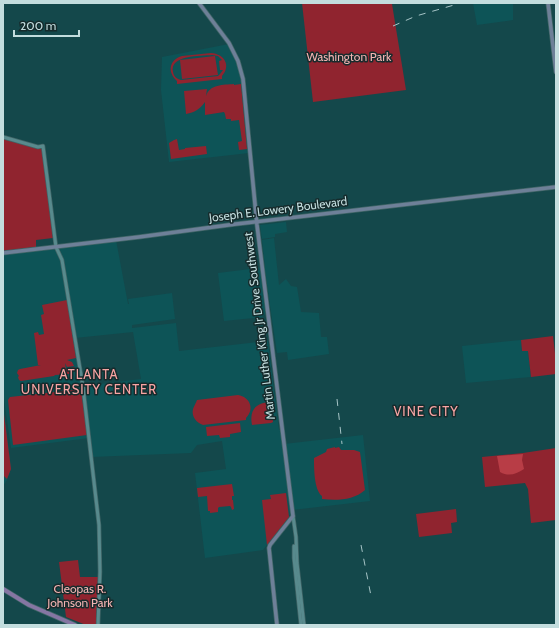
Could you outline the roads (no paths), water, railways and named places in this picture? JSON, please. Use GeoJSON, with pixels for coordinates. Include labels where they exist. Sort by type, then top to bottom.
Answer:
{"type":"FeatureCollection","features":[{"type":"Feature","properties":{"kind":"main road","name":"Martin Luther King Jr Drive Southwest"},"geometry":{"type":"LineString","coordinates":[[199,3],[223,34],[234,52],[244,87],[257,222],[293,516]]}},
{"type":"Feature","properties":{"kind":"main road"},"geometry":{"type":"LineString","coordinates":[[548,3],[556,72]]}},
{"type":"Feature","properties":{"kind":"main road","name":"Joseph E. Lowery Boulevard"},"geometry":{"type":"LineString","coordinates":[[3,253],[556,187]]}},
{"type":"Feature","properties":{"kind":"main road"},"geometry":{"type":"LineString","coordinates":[[277,625],[269,552],[270,545],[293,516]]}},
{"type":"Feature","properties":{"kind":"main road"},"geometry":{"type":"LineString","coordinates":[[3,589],[29,605],[75,625]]}},
{"type":"Feature","properties":{"kind":"street"},"geometry":{"type":"LineString","coordinates":[[3,138],[43,146],[56,247],[62,260]]}},
{"type":"Feature","properties":{"kind":"street"},"geometry":{"type":"LineString","coordinates":[[61,246],[83,386],[100,533],[98,625]]}},
{"type":"Feature","properties":{"kind":"street"},"geometry":{"type":"LineString","coordinates":[[293,516],[294,558],[303,625]]}},
{"type":"Feature","properties":{"kind":"railway"},"geometry":{"type":"LineString","coordinates":[[393,26],[416,16],[461,3]]}},
{"type":"Feature","properties":{"kind":"railway"},"geometry":{"type":"LineString","coordinates":[[337,399],[342,444]]}},
{"type":"Feature","properties":{"kind":"railway"},"geometry":{"type":"LineString","coordinates":[[361,545],[371,596]]}},
{"type":"Feature","properties":{"kind":"district","name":"ATLANTA UNIVERSITY CENTER"},"geometry":{"type":"Point","coordinates":[89,382]}},
{"type":"Feature","properties":{"kind":"district","name":"VINE CITY"},"geometry":{"type":"Point","coordinates":[426,411]}},
{"type":"Feature","properties":{"kind":"park label","name":"Washington Park"},"geometry":{"type":"Point","coordinates":[349,56]}},
{"type":"Feature","properties":{"kind":"park label","name":"Cleopas R. Johnson Park"},"geometry":{"type":"Point","coordinates":[80,595]}}]}
